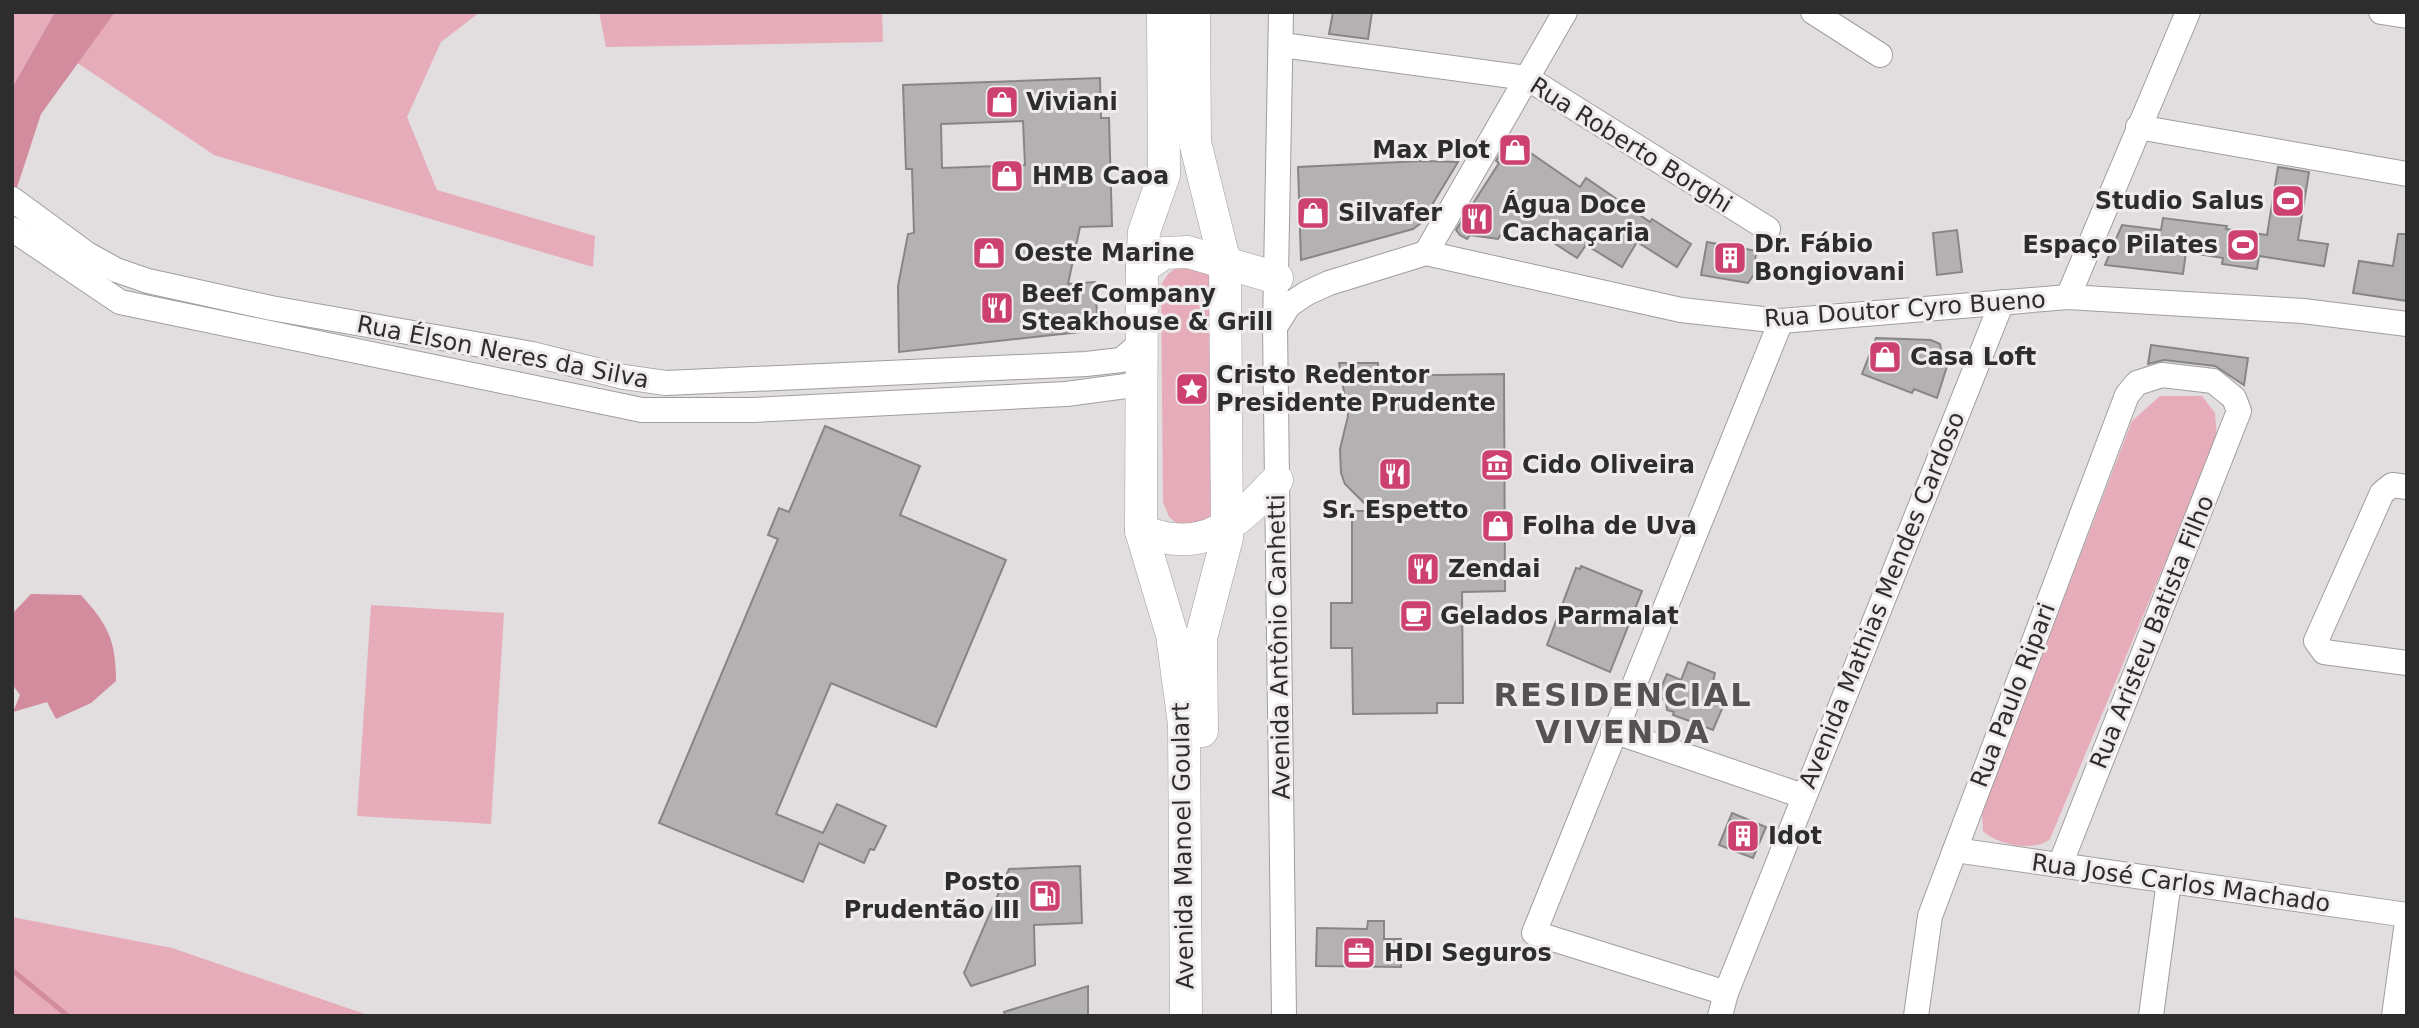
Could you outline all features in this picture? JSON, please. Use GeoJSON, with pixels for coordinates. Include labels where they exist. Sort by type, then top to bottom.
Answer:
{"type":"FeatureCollection","features":[{"type":"Feature","properties":{"kind":"main road","name":"Avenida Manoel Goulart"},"geometry":{"type":"LineString","coordinates":[[1163,12],[1164,175],[1144,232],[1142,268],[1141,531],[1172,635],[1184,724],[1186,1016]]}},
{"type":"Feature","properties":{"kind":"main road","name":"Avenida Manoel Goulart"},"geometry":{"type":"LineString","coordinates":[[1194,12],[1195,142],[1225,263],[1227,527],[1220,573],[1201,638],[1207,1016]]}},
{"type":"Feature","properties":{"kind":"main road"},"geometry":{"type":"LineString","coordinates":[[1142,268],[1164,253],[1188,252],[1277,278]]}},
{"type":"Feature","properties":{"kind":"main road"},"geometry":{"type":"LineString","coordinates":[[1141,531],[1176,542],[1191,541],[1227,527],[1277,480]]}},
{"type":"Feature","properties":{"kind":"street","name":"Avenida Antônio Canhetti"},"geometry":{"type":"LineString","coordinates":[[1281,12],[1275,327],[1284,1016]]}},
{"type":"Feature","properties":{"kind":"street"},"geometry":{"type":"LineString","coordinates":[[1426,253],[1565,12]]}},
{"type":"Feature","properties":{"kind":"street"},"geometry":{"type":"LineString","coordinates":[[1813,12],[1880,55]]}},
{"type":"Feature","properties":{"kind":"street"},"geometry":{"type":"LineString","coordinates":[[2068,297],[2188,12]]}},
{"type":"Feature","properties":{"kind":"street"},"geometry":{"type":"LineString","coordinates":[[2381,12],[2407,16]]}},
{"type":"Feature","properties":{"kind":"street","name":"Rua Roberto Borghi"},"geometry":{"type":"LineString","coordinates":[[1282,45],[1527,78],[1768,229]]}},
{"type":"Feature","properties":{"kind":"street"},"geometry":{"type":"LineString","coordinates":[[2138,127],[2407,174]]}},
{"type":"Feature","properties":{"kind":"street","name":"Rua Élson Neres da Silva"},"geometry":{"type":"LineString","coordinates":[[12,199],[63,249],[80,278],[120,302],[642,410],[753,410],[1066,394],[1141,384]]}},
{"type":"Feature","properties":{"kind":"street","name":"Rua Élson Neres da Silva"},"geometry":{"type":"LineString","coordinates":[[12,229],[148,281],[271,308],[532,354],[624,377],[666,383],[1121,360],[1142,342]]}},
{"type":"Feature","properties":{"kind":"street","name":"Rua Doutor Cyro Bueno"},"geometry":{"type":"LineString","coordinates":[[1275,327],[1289,304],[1329,283],[1426,253],[1681,310],[1781,321],[2068,297],[2303,311],[2407,324]]}},
{"type":"Feature","properties":{"kind":"street","name":"Rua Doutor Cyro Bueno"},"geometry":{"type":"LineString","coordinates":[[1277,278],[1329,283]]}},
{"type":"Feature","properties":{"kind":"street","name":"Avenida Mathias Mendes Cardoso"},"geometry":{"type":"LineString","coordinates":[[1723,1004],[1803,796],[2002,302]]}},
{"type":"Feature","properties":{"kind":"street"},"geometry":{"type":"LineString","coordinates":[[1723,1004],[1534,933],[1613,731],[1781,321]]}},
{"type":"Feature","properties":{"kind":"street"},"geometry":{"type":"LineString","coordinates":[[923,371],[923,401]]}},
{"type":"Feature","properties":{"kind":"street","name":"Rua Paulo Ripari"},"geometry":{"type":"LineString","coordinates":[[1916,1016],[1930,916],[2119,413],[2137,383],[2162,375],[2213,382],[2234,398]]}},
{"type":"Feature","properties":{"kind":"street","name":"Rua Aristeu Batista Filho"},"geometry":{"type":"LineString","coordinates":[[2060,865],[2239,411],[2234,398]]}},
{"type":"Feature","properties":{"kind":"street"},"geometry":{"type":"LineString","coordinates":[[2399,486],[2382,493],[2316,640],[2324,652],[2407,663]]}},
{"type":"Feature","properties":{"kind":"street"},"geometry":{"type":"LineString","coordinates":[[1613,731],[1803,796]]}},
{"type":"Feature","properties":{"kind":"street","name":"Rua José Carlos Machado"},"geometry":{"type":"LineString","coordinates":[[1955,850],[2407,915]]}},
{"type":"Feature","properties":{"kind":"street"},"geometry":{"type":"LineString","coordinates":[[2151,1016],[2169,881]]}},
{"type":"Feature","properties":{"kind":"street"},"geometry":{"type":"LineString","coordinates":[[2394,1016],[2407,922]]}},
{"type":"Feature","properties":{"kind":"shaded area"},"geometry":{"type":"Polygon","coordinates":[[[12,12],[55,12],[12,88],[12,12]]]}},
{"type":"Feature","properties":{"kind":"shaded area"},"geometry":{"type":"Polygon","coordinates":[[[55,12],[115,12],[41,114],[12,203],[12,88],[55,12]]]}},
{"type":"Feature","properties":{"kind":"shaded area"},"geometry":{"type":"Polygon","coordinates":[[[115,12],[480,12],[441,42],[407,117],[437,190],[595,236],[593,267],[214,155],[76,62],[115,12]]]}},
{"type":"Feature","properties":{"kind":"shaded area"},"geometry":{"type":"Polygon","coordinates":[[[599,12],[882,12],[883,42],[606,47],[599,12]]]}},
{"type":"Feature","properties":{"kind":"shaded area"},"geometry":{"type":"Polygon","coordinates":[[[1181,264],[1211,273],[1212,513],[1207,521],[1181,527],[1169,517],[1163,502],[1161,285],[1168,274],[1181,264]]]}},
{"type":"Feature","properties":{"kind":"shaded area"},"geometry":{"type":"Polygon","coordinates":[[[2160,396],[2202,396],[2215,413],[2217,438],[2050,839],[2025,846],[1997,840],[1983,831],[1982,812],[2132,421],[2160,396]]]}},
{"type":"Feature","properties":{"kind":"shaded area"},"geometry":{"type":"Polygon","coordinates":[[[31,594],[81,595],[104,625],[114,654],[116,681],[91,703],[56,719],[47,702],[13,712],[20,695],[12,684],[12,614],[31,594]]]}},
{"type":"Feature","properties":{"kind":"shaded area"},"geometry":{"type":"Polygon","coordinates":[[[371,605],[504,613],[491,824],[357,816],[371,605]]]}},
{"type":"Feature","properties":{"kind":"shaded area"},"geometry":{"type":"Polygon","coordinates":[[[12,917],[172,948],[371,1016],[12,1016],[12,917]]]}},
{"type":"Feature","properties":{"kind":"building"},"geometry":{"type":"Polygon","coordinates":[[[1333,12],[1372,12],[1368,39],[1329,34],[1333,12]]]}},
{"type":"Feature","properties":{"kind":"building"},"geometry":{"type":"Polygon","coordinates":[[[1100,78],[1101,118],[1109,118],[1112,226],[1080,227],[1068,284],[1095,282],[1098,330],[899,352],[898,286],[908,234],[914,233],[912,169],[906,169],[903,85],[1100,78]],[[1023,121],[941,124],[942,168],[1025,165],[1023,121]]]}},
{"type":"Feature","properties":{"kind":"building"},"geometry":{"type":"Polygon","coordinates":[[[1509,138],[1580,187],[1586,178],[1650,222],[1652,219],[1691,244],[1677,267],[1637,242],[1622,267],[1586,245],[1577,258],[1546,238],[1536,234],[1533,239],[1508,222],[1498,239],[1470,235],[1467,239],[1460,235],[1456,230],[1499,163],[1496,161],[1509,138]]]}},
{"type":"Feature","properties":{"kind":"building"},"geometry":{"type":"Polygon","coordinates":[[[1422,161],[1458,162],[1421,223],[1413,229],[1301,260],[1298,167],[1422,161]]]}},
{"type":"Feature","properties":{"kind":"building"},"geometry":{"type":"Polygon","coordinates":[[[2278,167],[2309,172],[2298,240],[2328,244],[2324,266],[2259,256],[2257,269],[2222,264],[2223,258],[2186,252],[2183,274],[2105,265],[2122,225],[2161,230],[2163,218],[2227,226],[2226,229],[2267,235],[2278,167]]]}},
{"type":"Feature","properties":{"kind":"building"},"geometry":{"type":"Polygon","coordinates":[[[1957,230],[1962,272],[1937,275],[1933,233],[1957,230]]]}},
{"type":"Feature","properties":{"kind":"building"},"geometry":{"type":"Polygon","coordinates":[[[2398,234],[2407,234],[2407,301],[2353,293],[2359,261],[2393,266],[2398,234]]]}},
{"type":"Feature","properties":{"kind":"building","name":"Dr. Fábio Bongiovani"},"geometry":{"type":"Polygon","coordinates":[[[1707,242],[1757,251],[1754,264],[1759,267],[1748,283],[1701,275],[1707,242]]]}},
{"type":"Feature","properties":{"kind":"building"},"geometry":{"type":"Polygon","coordinates":[[[1876,338],[1931,340],[1940,344],[1943,361],[1948,363],[1937,398],[1914,389],[1912,393],[1862,374],[1876,338]]]}},
{"type":"Feature","properties":{"kind":"building"},"geometry":{"type":"Polygon","coordinates":[[[2151,345],[2248,358],[2244,385],[2215,366],[2164,360],[2148,364],[2151,345]]]}},
{"type":"Feature","properties":{"kind":"building"},"geometry":{"type":"Polygon","coordinates":[[[1339,363],[1378,363],[1378,376],[1504,374],[1505,591],[1462,592],[1463,703],[1437,703],[1437,713],[1353,714],[1352,648],[1331,648],[1331,603],[1352,603],[1352,511],[1372,511],[1345,484],[1341,473],[1340,449],[1348,416],[1339,363]]]}},
{"type":"Feature","properties":{"kind":"building"},"geometry":{"type":"Polygon","coordinates":[[[825,426],[920,466],[900,515],[1006,560],[936,727],[831,683],[776,814],[823,833],[837,804],[886,826],[864,863],[819,843],[803,882],[659,823],[778,539],[768,535],[779,508],[789,512],[825,426]]]}},
{"type":"Feature","properties":{"kind":"building"},"geometry":{"type":"Polygon","coordinates":[[[1581,566],[1642,591],[1610,672],[1547,645],[1576,568],[1580,569],[1581,566]]]}},
{"type":"Feature","properties":{"kind":"building"},"geometry":{"type":"Polygon","coordinates":[[[1688,662],[1715,673],[1711,691],[1727,697],[1713,730],[1673,715],[1674,712],[1667,710],[1666,700],[1657,697],[1667,674],[1681,680],[1688,662]]]}},
{"type":"Feature","properties":{"kind":"building","name":"Idot"},"geometry":{"type":"Polygon","coordinates":[[[1732,813],[1766,827],[1753,858],[1719,845],[1732,813]]]}},
{"type":"Feature","properties":{"kind":"building"},"geometry":{"type":"Polygon","coordinates":[[[1080,866],[1082,923],[1034,925],[1035,965],[971,986],[964,973],[1009,869],[1080,866]]]}},
{"type":"Feature","properties":{"kind":"building","name":"HDI Seguros"},"geometry":{"type":"Polygon","coordinates":[[[1368,921],[1384,921],[1384,939],[1401,939],[1401,967],[1316,966],[1317,928],[1367,929],[1368,921]]]}},
{"type":"Feature","properties":{"kind":"building"},"geometry":{"type":"Polygon","coordinates":[[[1088,986],[1088,1016],[1005,1016],[1004,1012],[1088,986]]]}},
{"type":"Feature","properties":{"kind":"waterway"},"geometry":{"type":"LineString","coordinates":[[12,970],[68,1016]]}},
{"type":"Feature","properties":{"kind":"place","name":"Viviani"},"geometry":{"type":"Point","coordinates":[1002,102]}},
{"type":"Feature","properties":{"kind":"place","name":"Max Plot"},"geometry":{"type":"Point","coordinates":[1515,150]}},
{"type":"Feature","properties":{"kind":"place","name":"HMB Caoa"},"geometry":{"type":"Point","coordinates":[1007,176]}},
{"type":"Feature","properties":{"kind":"place","name":"Studio Salus"},"geometry":{"type":"Point","coordinates":[2288,201]}},
{"type":"Feature","properties":{"kind":"place","name":"Silvafer"},"geometry":{"type":"Point","coordinates":[1313,213]}},
{"type":"Feature","properties":{"kind":"place","name":"Água Doce Cachaçaria"},"geometry":{"type":"Point","coordinates":[1477,219]}},
{"type":"Feature","properties":{"kind":"place","name":"Espaço Pilates"},"geometry":{"type":"Point","coordinates":[2243,245]}},
{"type":"Feature","properties":{"kind":"place","name":"Oeste Marine"},"geometry":{"type":"Point","coordinates":[989,253]}},
{"type":"Feature","properties":{"kind":"place","name":"Dr. Fábio Bongiovani"},"geometry":{"type":"Point","coordinates":[1730,258]}},
{"type":"Feature","properties":{"kind":"place","name":"Beef Company Steakhouse & Grill"},"geometry":{"type":"Point","coordinates":[997,308]}},
{"type":"Feature","properties":{"kind":"place","name":"Casa Loft"},"geometry":{"type":"Point","coordinates":[1885,357]}},
{"type":"Feature","properties":{"kind":"place","name":"Cristo Redentor Presidente Prudente"},"geometry":{"type":"Point","coordinates":[1192,389]}},
{"type":"Feature","properties":{"kind":"place","name":"Cido Oliveira"},"geometry":{"type":"Point","coordinates":[1497,465]}},
{"type":"Feature","properties":{"kind":"place","name":"Sr. Espetto"},"geometry":{"type":"Point","coordinates":[1395,474]}},
{"type":"Feature","properties":{"kind":"place","name":"Folha de Uva"},"geometry":{"type":"Point","coordinates":[1498,526]}},
{"type":"Feature","properties":{"kind":"place","name":"Zendai"},"geometry":{"type":"Point","coordinates":[1423,569]}},
{"type":"Feature","properties":{"kind":"place","name":"Gelados Parmalat"},"geometry":{"type":"Point","coordinates":[1416,616]}},
{"type":"Feature","properties":{"kind":"place","name":"Idot"},"geometry":{"type":"Point","coordinates":[1743,836]}},
{"type":"Feature","properties":{"kind":"place","name":"Posto Prudentão III"},"geometry":{"type":"Point","coordinates":[1045,896]}},
{"type":"Feature","properties":{"kind":"place","name":"HDI Seguros"},"geometry":{"type":"Point","coordinates":[1359,953]}},
{"type":"Feature","properties":{"kind":"district","name":"RESIDENCIAL VIVENDA"},"geometry":{"type":"Point","coordinates":[1623,714]}}]}
